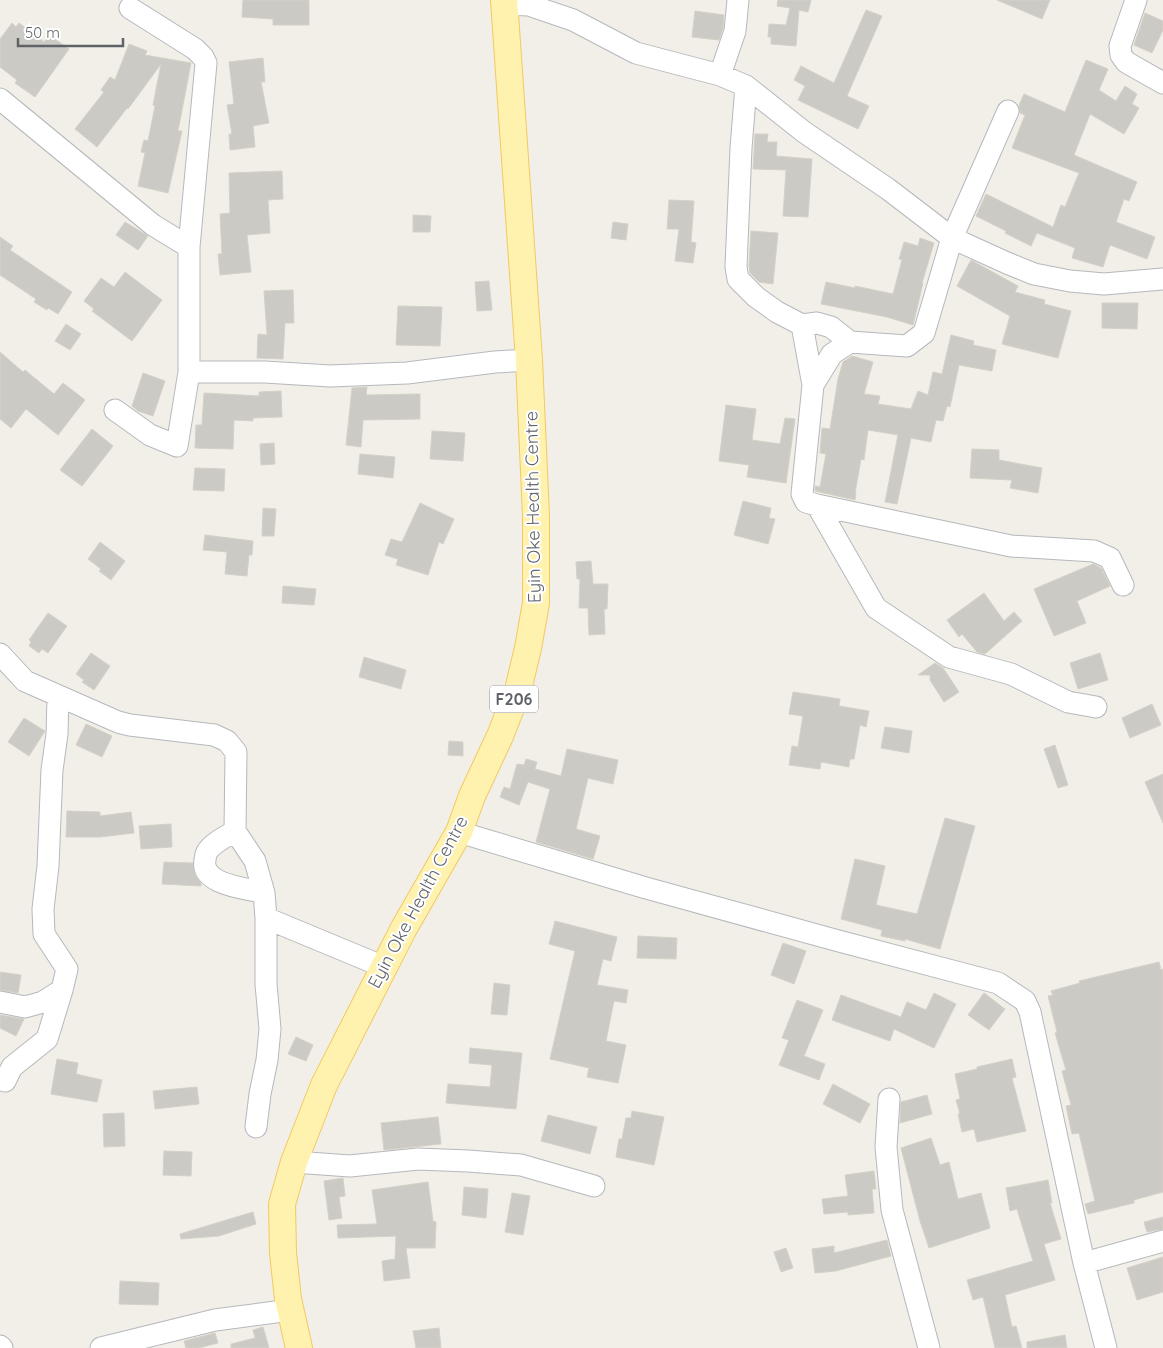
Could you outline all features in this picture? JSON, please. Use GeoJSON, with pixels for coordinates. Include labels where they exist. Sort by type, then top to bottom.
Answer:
{"type":"FeatureCollection","features":[{"type":"Feature","properties":{"kind":"main road","name":"Eyin Oke Health Centre"},"geometry":{"type":"LineString","coordinates":[[299,1348],[290,1310],[283,1253],[282,1204],[294,1162],[324,1085],[404,928],[459,832],[472,796],[500,736],[518,690],[536,603],[536,516],[529,360],[504,2]]}},
{"type":"Feature","properties":{"kind":"street"},"geometry":{"type":"LineString","coordinates":[[720,75],[735,31],[738,0]]}},
{"type":"Feature","properties":{"kind":"street"},"geometry":{"type":"LineString","coordinates":[[1136,0],[1120,46],[1121,54],[1126,62],[1163,83]]}},
{"type":"Feature","properties":{"kind":"street"},"geometry":{"type":"LineString","coordinates":[[504,2],[529,5],[573,20],[636,53],[720,75],[746,86],[804,132],[888,189],[952,238],[1007,263],[1043,276],[1070,281],[1104,284],[1163,279]]}},
{"type":"Feature","properties":{"kind":"street"},"geometry":{"type":"LineString","coordinates":[[115,410],[150,435],[177,446],[189,372],[190,247],[206,63],[195,49],[130,8]]}},
{"type":"Feature","properties":{"kind":"street"},"geometry":{"type":"LineString","coordinates":[[746,86],[736,267],[738,278],[756,297],[777,312],[802,325],[817,323],[830,328],[850,342],[907,346],[924,333],[952,238],[1008,111]]}},
{"type":"Feature","properties":{"kind":"street"},"geometry":{"type":"LineString","coordinates":[[0,99],[153,225],[190,247]]}},
{"type":"Feature","properties":{"kind":"street"},"geometry":{"type":"LineString","coordinates":[[802,325],[813,385],[802,494],[806,502],[1011,546],[1094,551],[1110,558],[1123,586]]}},
{"type":"Feature","properties":{"kind":"street"},"geometry":{"type":"LineString","coordinates":[[813,385],[832,354],[850,342]]}},
{"type":"Feature","properties":{"kind":"street"},"geometry":{"type":"LineString","coordinates":[[189,372],[265,372],[330,376],[406,373],[495,362],[529,360]]}},
{"type":"Feature","properties":{"kind":"street"},"geometry":{"type":"LineString","coordinates":[[817,505],[876,608],[949,657],[1011,674],[1068,702],[1096,707]]}},
{"type":"Feature","properties":{"kind":"street"},"geometry":{"type":"LineString","coordinates":[[0,654],[25,681],[118,722],[214,735],[227,741],[236,752],[235,831],[255,861],[264,893],[266,918],[266,984],[270,1029],[256,1127]]}},
{"type":"Feature","properties":{"kind":"street"},"geometry":{"type":"LineString","coordinates":[[5,1081],[12,1067],[47,1039],[67,968],[44,934],[43,910],[48,866],[52,770],[57,734],[58,696]]}},
{"type":"Feature","properties":{"kind":"street"},"geometry":{"type":"LineString","coordinates":[[235,831],[206,852],[204,865],[209,876],[217,881],[264,893]]}},
{"type":"Feature","properties":{"kind":"street"},"geometry":{"type":"LineString","coordinates":[[459,832],[646,888],[998,983],[1025,1001],[1030,1012],[1084,1263],[1106,1348]]}},
{"type":"Feature","properties":{"kind":"street"},"geometry":{"type":"LineString","coordinates":[[266,918],[384,967]]}},
{"type":"Feature","properties":{"kind":"street"},"geometry":{"type":"LineString","coordinates":[[0,1002],[25,1007],[43,1002],[62,990]]}},
{"type":"Feature","properties":{"kind":"street"},"geometry":{"type":"LineString","coordinates":[[889,1099],[886,1147],[892,1210],[929,1348]]}},
{"type":"Feature","properties":{"kind":"street"},"geometry":{"type":"LineString","coordinates":[[294,1162],[350,1166],[418,1159],[521,1165],[594,1186]]}},
{"type":"Feature","properties":{"kind":"street"},"geometry":{"type":"LineString","coordinates":[[1084,1263],[1163,1241]]}},
{"type":"Feature","properties":{"kind":"street"},"geometry":{"type":"LineString","coordinates":[[101,1348],[215,1320],[290,1310]]}},
{"type":"Feature","properties":{"kind":"building"},"geometry":{"type":"Polygon","coordinates":[[[243,0],[309,0],[309,25],[273,25],[273,19],[242,17],[243,0]]]}},
{"type":"Feature","properties":{"kind":"building"},"geometry":{"type":"Polygon","coordinates":[[[778,0],[811,0],[808,12],[799,10],[796,46],[771,44],[771,37],[768,37],[769,24],[786,25],[790,8],[777,6],[778,0]]]}},
{"type":"Feature","properties":{"kind":"building"},"geometry":{"type":"Polygon","coordinates":[[[997,0],[1050,0],[1042,19],[997,0]]]}},
{"type":"Feature","properties":{"kind":"building"},"geometry":{"type":"Polygon","coordinates":[[[866,10],[882,16],[847,96],[869,106],[858,129],[798,100],[805,86],[794,80],[801,66],[834,83],[866,10]]]}},
{"type":"Feature","properties":{"kind":"building"},"geometry":{"type":"Polygon","coordinates":[[[695,11],[724,15],[723,28],[719,40],[692,37],[695,11]]]}},
{"type":"Feature","properties":{"kind":"building"},"geometry":{"type":"Polygon","coordinates":[[[1145,13],[1163,21],[1163,30],[1152,53],[1134,45],[1145,13]]]}},
{"type":"Feature","properties":{"kind":"building"},"geometry":{"type":"Polygon","coordinates":[[[12,23],[16,27],[19,23],[44,42],[49,35],[69,49],[35,97],[15,83],[17,80],[0,67],[0,39],[12,23]]]}},
{"type":"Feature","properties":{"kind":"building"},"geometry":{"type":"Polygon","coordinates":[[[129,44],[147,51],[145,55],[191,63],[178,131],[182,131],[168,193],[138,186],[145,153],[141,152],[144,140],[148,141],[161,64],[97,147],[75,129],[104,92],[101,90],[110,77],[115,80],[129,44]]]}},
{"type":"Feature","properties":{"kind":"building"},"geometry":{"type":"Polygon","coordinates":[[[263,58],[265,82],[261,82],[269,123],[253,126],[255,147],[230,150],[229,134],[232,134],[227,105],[234,104],[229,62],[263,58]]]}},
{"type":"Feature","properties":{"kind":"building"},"geometry":{"type":"Polygon","coordinates":[[[1086,60],[1108,69],[1099,90],[1116,101],[1125,86],[1137,94],[1132,104],[1139,108],[1124,134],[1090,114],[1074,155],[1137,182],[1129,201],[1124,199],[1116,222],[1155,237],[1147,259],[1110,245],[1103,267],[1072,258],[1075,248],[1037,233],[1031,246],[976,216],[986,194],[1053,227],[1061,205],[1065,207],[1079,173],[1012,148],[1025,115],[1020,113],[1019,105],[1024,94],[1065,112],[1086,60]]]}},
{"type":"Feature","properties":{"kind":"building"},"geometry":{"type":"Polygon","coordinates":[[[755,134],[768,134],[767,142],[777,142],[776,156],[812,159],[808,217],[783,216],[786,170],[753,169],[755,134]]]}},
{"type":"Feature","properties":{"kind":"building"},"geometry":{"type":"Polygon","coordinates":[[[282,171],[283,199],[268,200],[270,233],[247,235],[251,272],[220,275],[218,254],[222,254],[220,214],[230,213],[229,173],[282,171]]]}},
{"type":"Feature","properties":{"kind":"building"},"geometry":{"type":"Polygon","coordinates":[[[669,200],[694,201],[691,242],[696,243],[693,263],[675,261],[679,229],[667,229],[669,200]]]}},
{"type":"Feature","properties":{"kind":"building"},"geometry":{"type":"Polygon","coordinates":[[[413,215],[431,216],[430,232],[413,232],[413,215]]]}},
{"type":"Feature","properties":{"kind":"building"},"geometry":{"type":"Polygon","coordinates":[[[125,222],[148,236],[138,250],[116,235],[125,222]]]}},
{"type":"Feature","properties":{"kind":"building"},"geometry":{"type":"Polygon","coordinates":[[[613,222],[628,224],[626,240],[611,238],[613,222]]]}},
{"type":"Feature","properties":{"kind":"building"},"geometry":{"type":"Polygon","coordinates":[[[751,231],[778,233],[773,284],[759,282],[750,273],[751,231]]]}},
{"type":"Feature","properties":{"kind":"building"},"geometry":{"type":"Polygon","coordinates":[[[0,237],[13,246],[10,250],[72,292],[58,314],[34,302],[36,299],[0,275],[0,237]]]}},
{"type":"Feature","properties":{"kind":"building"},"geometry":{"type":"Polygon","coordinates":[[[920,238],[934,243],[922,283],[913,325],[887,317],[821,304],[826,282],[893,294],[902,260],[899,259],[904,242],[918,246],[920,238]]]}},
{"type":"Feature","properties":{"kind":"building"},"geometry":{"type":"Polygon","coordinates":[[[971,260],[1018,286],[1015,292],[1045,300],[1044,304],[1071,311],[1058,358],[1002,344],[1010,316],[957,286],[971,260]]]}},
{"type":"Feature","properties":{"kind":"building"},"geometry":{"type":"Polygon","coordinates":[[[125,272],[162,300],[132,341],[92,311],[94,309],[84,301],[101,278],[114,287],[125,272]]]}},
{"type":"Feature","properties":{"kind":"building"},"geometry":{"type":"Polygon","coordinates":[[[489,281],[492,310],[477,311],[475,282],[489,281]]]}},
{"type":"Feature","properties":{"kind":"building"},"geometry":{"type":"Polygon","coordinates":[[[293,290],[294,323],[285,323],[283,359],[257,358],[258,334],[267,335],[264,291],[293,290]]]}},
{"type":"Feature","properties":{"kind":"building"},"geometry":{"type":"Polygon","coordinates":[[[1102,303],[1138,303],[1137,329],[1102,328],[1102,303]]]}},
{"type":"Feature","properties":{"kind":"building"},"geometry":{"type":"Polygon","coordinates":[[[398,306],[442,307],[440,346],[396,345],[398,306]]]}},
{"type":"Feature","properties":{"kind":"building"},"geometry":{"type":"Polygon","coordinates":[[[66,324],[81,334],[70,350],[55,341],[66,324]]]}},
{"type":"Feature","properties":{"kind":"building"},"geometry":{"type":"Polygon","coordinates":[[[951,335],[974,341],[973,345],[996,350],[992,371],[959,365],[950,407],[947,406],[943,421],[936,420],[931,442],[911,438],[897,504],[885,502],[898,435],[868,430],[864,460],[861,459],[855,500],[815,491],[815,486],[820,487],[826,454],[820,453],[822,428],[830,429],[838,379],[843,362],[852,356],[873,362],[864,394],[880,396],[878,404],[911,409],[918,391],[928,395],[933,372],[942,374],[951,335]]]}},
{"type":"Feature","properties":{"kind":"building"},"geometry":{"type":"Polygon","coordinates":[[[0,352],[23,372],[25,370],[54,394],[63,383],[85,400],[58,435],[26,409],[11,428],[0,419],[0,352]]]}},
{"type":"Feature","properties":{"kind":"building"},"geometry":{"type":"Polygon","coordinates":[[[143,373],[165,381],[153,416],[138,411],[132,406],[143,373]]]}},
{"type":"Feature","properties":{"kind":"building"},"geometry":{"type":"Polygon","coordinates":[[[367,387],[366,395],[420,394],[420,419],[363,420],[361,447],[346,445],[352,388],[367,387]]]}},
{"type":"Feature","properties":{"kind":"building"},"geometry":{"type":"Polygon","coordinates":[[[281,391],[282,417],[253,418],[253,421],[234,420],[233,449],[195,448],[196,425],[202,425],[204,393],[259,396],[259,392],[281,391]]]}},
{"type":"Feature","properties":{"kind":"building"},"geometry":{"type":"Polygon","coordinates":[[[726,405],[756,409],[752,440],[780,444],[785,418],[795,419],[786,483],[747,477],[749,465],[719,461],[726,405]]]}},
{"type":"Feature","properties":{"kind":"building"},"geometry":{"type":"Polygon","coordinates":[[[92,429],[113,446],[82,486],[60,470],[92,429]]]}},
{"type":"Feature","properties":{"kind":"building"},"geometry":{"type":"Polygon","coordinates":[[[432,431],[465,433],[463,461],[430,459],[432,431]]]}},
{"type":"Feature","properties":{"kind":"building"},"geometry":{"type":"Polygon","coordinates":[[[274,443],[275,464],[261,465],[260,444],[274,443]]]}},
{"type":"Feature","properties":{"kind":"building"},"geometry":{"type":"Polygon","coordinates":[[[972,449],[999,450],[999,460],[1042,468],[1038,493],[1010,488],[1012,480],[970,478],[972,449]]]}},
{"type":"Feature","properties":{"kind":"building"},"geometry":{"type":"Polygon","coordinates":[[[360,454],[395,457],[393,478],[358,474],[360,454]]]}},
{"type":"Feature","properties":{"kind":"building"},"geometry":{"type":"Polygon","coordinates":[[[195,468],[225,469],[224,491],[193,490],[195,468]]]}},
{"type":"Feature","properties":{"kind":"building"},"geometry":{"type":"Polygon","coordinates":[[[743,501],[771,508],[769,518],[775,519],[768,544],[734,535],[743,501]]]}},
{"type":"Feature","properties":{"kind":"building"},"geometry":{"type":"Polygon","coordinates":[[[420,503],[454,519],[443,544],[439,542],[428,575],[396,565],[398,559],[385,555],[391,539],[402,542],[420,503]]]}},
{"type":"Feature","properties":{"kind":"building"},"geometry":{"type":"Polygon","coordinates":[[[263,508],[276,509],[274,536],[262,536],[263,508]]]}},
{"type":"Feature","properties":{"kind":"building"},"geometry":{"type":"Polygon","coordinates":[[[205,535],[253,541],[252,555],[249,555],[247,576],[225,574],[227,552],[203,550],[205,535]]]}},
{"type":"Feature","properties":{"kind":"building"},"geometry":{"type":"Polygon","coordinates":[[[100,542],[125,561],[111,580],[88,559],[100,542]]]}},
{"type":"Feature","properties":{"kind":"building"},"geometry":{"type":"Polygon","coordinates":[[[591,561],[593,584],[608,584],[607,609],[604,609],[605,634],[589,635],[588,608],[579,608],[580,579],[577,579],[576,562],[591,561]]]}},
{"type":"Feature","properties":{"kind":"building"},"geometry":{"type":"Polygon","coordinates":[[[1093,564],[1101,568],[1110,586],[1077,601],[1086,623],[1054,636],[1034,589],[1093,564]]]}},
{"type":"Feature","properties":{"kind":"building"},"geometry":{"type":"Polygon","coordinates":[[[283,586],[316,589],[314,605],[282,603],[283,586]]]}},
{"type":"Feature","properties":{"kind":"building"},"geometry":{"type":"Polygon","coordinates":[[[984,593],[1004,621],[1014,612],[1022,621],[985,654],[977,652],[962,634],[959,637],[947,620],[984,593]]]}},
{"type":"Feature","properties":{"kind":"building"},"geometry":{"type":"Polygon","coordinates":[[[48,613],[67,626],[48,653],[42,649],[39,653],[29,646],[31,642],[29,640],[48,613]]]}},
{"type":"Feature","properties":{"kind":"building"},"geometry":{"type":"Polygon","coordinates":[[[91,653],[110,666],[94,690],[82,682],[84,680],[76,674],[91,653]]]}},
{"type":"Feature","properties":{"kind":"building"},"geometry":{"type":"Polygon","coordinates":[[[1100,653],[1108,680],[1078,689],[1070,663],[1100,653]]]}},
{"type":"Feature","properties":{"kind":"building"},"geometry":{"type":"Polygon","coordinates":[[[364,657],[406,670],[401,689],[359,677],[364,657]]]}},
{"type":"Feature","properties":{"kind":"building"},"geometry":{"type":"Polygon","coordinates":[[[935,663],[943,668],[959,692],[944,702],[930,680],[930,675],[918,675],[935,663]]]}},
{"type":"Feature","properties":{"kind":"building"},"geometry":{"type":"Polygon","coordinates":[[[793,692],[840,699],[839,706],[869,711],[866,727],[860,725],[854,759],[850,759],[849,767],[821,762],[820,769],[789,765],[792,746],[798,747],[803,716],[789,714],[793,692]]]}},
{"type":"Feature","properties":{"kind":"building"},"geometry":{"type":"Polygon","coordinates":[[[1152,704],[1161,725],[1130,738],[1122,718],[1152,704]]]}},
{"type":"Feature","properties":{"kind":"building"},"geometry":{"type":"Polygon","coordinates":[[[24,718],[45,731],[29,756],[8,742],[24,718]]]}},
{"type":"Feature","properties":{"kind":"building"},"geometry":{"type":"Polygon","coordinates":[[[86,724],[112,736],[102,757],[76,745],[86,724]]]}},
{"type":"Feature","properties":{"kind":"building"},"geometry":{"type":"Polygon","coordinates":[[[885,727],[912,731],[909,753],[881,748],[885,727]]]}},
{"type":"Feature","properties":{"kind":"building"},"geometry":{"type":"Polygon","coordinates":[[[449,741],[463,742],[463,756],[448,755],[449,741]]]}},
{"type":"Feature","properties":{"kind":"building"},"geometry":{"type":"Polygon","coordinates":[[[1055,745],[1068,785],[1058,788],[1044,749],[1055,745]]]}},
{"type":"Feature","properties":{"kind":"building"},"geometry":{"type":"Polygon","coordinates":[[[567,749],[618,760],[613,784],[588,778],[576,829],[600,836],[593,859],[536,842],[550,789],[528,782],[519,805],[500,797],[504,787],[510,789],[517,764],[524,765],[526,759],[537,762],[535,769],[561,776],[567,749]]]}},
{"type":"Feature","properties":{"kind":"building"},"geometry":{"type":"Polygon","coordinates":[[[1163,774],[1163,823],[1145,782],[1163,774]]]}},
{"type":"Feature","properties":{"kind":"building"},"geometry":{"type":"Polygon","coordinates":[[[67,811],[100,812],[100,816],[131,812],[134,833],[100,837],[66,837],[67,811]]]}},
{"type":"Feature","properties":{"kind":"building"},"geometry":{"type":"Polygon","coordinates":[[[945,818],[975,826],[940,949],[905,939],[905,941],[881,936],[882,930],[841,919],[855,859],[885,866],[876,905],[917,914],[945,818]]]}},
{"type":"Feature","properties":{"kind":"building"},"geometry":{"type":"Polygon","coordinates":[[[171,824],[172,847],[141,849],[139,826],[171,824]]]}},
{"type":"Feature","properties":{"kind":"building"},"geometry":{"type":"Polygon","coordinates":[[[164,862],[193,863],[195,875],[201,886],[162,884],[164,862]]]}},
{"type":"Feature","properties":{"kind":"building"},"geometry":{"type":"Polygon","coordinates":[[[555,921],[617,937],[611,961],[603,959],[597,985],[628,990],[626,1003],[614,1001],[606,1041],[626,1045],[618,1083],[587,1077],[589,1068],[550,1059],[575,951],[549,944],[555,921]]]}},
{"type":"Feature","properties":{"kind":"building"},"geometry":{"type":"Polygon","coordinates":[[[638,936],[677,938],[676,959],[637,958],[638,936]]]}},
{"type":"Feature","properties":{"kind":"building"},"geometry":{"type":"Polygon","coordinates":[[[783,943],[806,951],[794,984],[771,975],[783,943]]]}},
{"type":"Feature","properties":{"kind":"building"},"geometry":{"type":"Polygon","coordinates":[[[1159,962],[1161,970],[1163,969],[1163,1192],[1134,1200],[1134,1203],[1088,1214],[1085,1204],[1095,1201],[1079,1133],[1072,1134],[1066,1106],[1071,1105],[1062,1071],[1066,1070],[1055,1033],[1057,1032],[1048,996],[1053,995],[1051,991],[1080,983],[1079,981],[1159,962]]]}},
{"type":"Feature","properties":{"kind":"building"},"geometry":{"type":"Polygon","coordinates":[[[0,972],[21,975],[18,993],[0,990],[0,972]]]}},
{"type":"Feature","properties":{"kind":"building"},"geometry":{"type":"Polygon","coordinates":[[[494,983],[510,985],[507,1015],[491,1014],[494,983]]]}},
{"type":"Feature","properties":{"kind":"building"},"geometry":{"type":"Polygon","coordinates":[[[934,993],[956,1004],[934,1048],[894,1029],[890,1041],[832,1020],[841,995],[901,1017],[907,1002],[926,1010],[934,993]]]}},
{"type":"Feature","properties":{"kind":"building"},"geometry":{"type":"Polygon","coordinates":[[[984,993],[1005,1009],[989,1030],[968,1015],[984,993]]]}},
{"type":"Feature","properties":{"kind":"building"},"geometry":{"type":"Polygon","coordinates":[[[797,1000],[823,1010],[804,1056],[825,1064],[819,1080],[779,1065],[789,1040],[782,1038],[797,1000]]]}},
{"type":"Feature","properties":{"kind":"building"},"geometry":{"type":"Polygon","coordinates":[[[0,1015],[24,1019],[16,1036],[0,1028],[0,1015]]]}},
{"type":"Feature","properties":{"kind":"building"},"geometry":{"type":"Polygon","coordinates":[[[296,1037],[313,1045],[306,1061],[288,1054],[296,1037]]]}},
{"type":"Feature","properties":{"kind":"building"},"geometry":{"type":"Polygon","coordinates":[[[470,1048],[522,1053],[516,1109],[446,1103],[448,1084],[490,1087],[492,1065],[469,1063],[470,1048]]]}},
{"type":"Feature","properties":{"kind":"building"},"geometry":{"type":"Polygon","coordinates":[[[57,1059],[78,1063],[76,1074],[102,1080],[97,1102],[51,1094],[57,1059]]]}},
{"type":"Feature","properties":{"kind":"building"},"geometry":{"type":"Polygon","coordinates":[[[1012,1059],[1016,1077],[1012,1078],[1026,1131],[977,1142],[974,1129],[962,1132],[956,1100],[960,1099],[955,1074],[1012,1059]]]}},
{"type":"Feature","properties":{"kind":"building"},"geometry":{"type":"Polygon","coordinates":[[[833,1084],[870,1104],[860,1123],[823,1104],[833,1084]]]}},
{"type":"Feature","properties":{"kind":"building"},"geometry":{"type":"Polygon","coordinates":[[[197,1087],[199,1104],[155,1109],[153,1091],[197,1087]]]}},
{"type":"Feature","properties":{"kind":"building"},"geometry":{"type":"Polygon","coordinates":[[[927,1095],[932,1114],[900,1123],[901,1102],[927,1095]]]}},
{"type":"Feature","properties":{"kind":"building"},"geometry":{"type":"Polygon","coordinates":[[[632,1111],[664,1117],[654,1165],[616,1157],[619,1139],[622,1139],[626,1118],[631,1118],[632,1111]]]}},
{"type":"Feature","properties":{"kind":"building"},"geometry":{"type":"Polygon","coordinates":[[[124,1113],[125,1146],[104,1147],[103,1114],[124,1113]]]}},
{"type":"Feature","properties":{"kind":"building"},"geometry":{"type":"Polygon","coordinates":[[[548,1115],[597,1127],[590,1154],[541,1141],[548,1115]]]}},
{"type":"Feature","properties":{"kind":"building"},"geometry":{"type":"Polygon","coordinates":[[[438,1117],[441,1144],[384,1150],[381,1123],[438,1117]]]}},
{"type":"Feature","properties":{"kind":"building"},"geometry":{"type":"Polygon","coordinates":[[[931,1138],[940,1165],[949,1162],[958,1199],[981,1193],[990,1228],[929,1248],[901,1148],[931,1138]]]}},
{"type":"Feature","properties":{"kind":"building"},"geometry":{"type":"Polygon","coordinates":[[[164,1151],[192,1152],[191,1176],[163,1175],[164,1151]]]}},
{"type":"Feature","properties":{"kind":"building"},"geometry":{"type":"Polygon","coordinates":[[[874,1171],[876,1189],[872,1189],[874,1213],[848,1215],[848,1212],[824,1214],[822,1199],[848,1196],[845,1175],[874,1171]]]}},
{"type":"Feature","properties":{"kind":"building"},"geometry":{"type":"Polygon","coordinates":[[[343,1178],[345,1196],[339,1197],[342,1218],[329,1220],[324,1181],[343,1178]]]}},
{"type":"Feature","properties":{"kind":"building"},"geometry":{"type":"Polygon","coordinates":[[[1048,1180],[1052,1203],[1050,1203],[1061,1239],[1044,1244],[1055,1280],[1005,1295],[1012,1327],[1016,1326],[1022,1348],[995,1348],[983,1297],[973,1300],[967,1280],[1033,1261],[1017,1209],[1010,1211],[1006,1188],[1048,1180]]]}},
{"type":"Feature","properties":{"kind":"building"},"geometry":{"type":"Polygon","coordinates":[[[428,1182],[433,1221],[436,1222],[435,1248],[406,1248],[410,1278],[384,1281],[382,1261],[395,1259],[396,1236],[338,1238],[337,1225],[377,1224],[372,1190],[428,1182]]]}},
{"type":"Feature","properties":{"kind":"building"},"geometry":{"type":"Polygon","coordinates":[[[464,1187],[488,1189],[486,1218],[462,1215],[464,1187]]]}},
{"type":"Feature","properties":{"kind":"building"},"geometry":{"type":"Polygon","coordinates":[[[512,1193],[530,1196],[523,1235],[505,1232],[512,1193]]]}},
{"type":"Feature","properties":{"kind":"building"},"geometry":{"type":"Polygon","coordinates":[[[253,1212],[256,1224],[219,1236],[181,1239],[180,1234],[253,1212]]]}},
{"type":"Feature","properties":{"kind":"building"},"geometry":{"type":"Polygon","coordinates":[[[1163,1217],[1163,1229],[1147,1232],[1144,1222],[1163,1217]]]}},
{"type":"Feature","properties":{"kind":"building"},"geometry":{"type":"Polygon","coordinates":[[[887,1240],[891,1256],[836,1271],[815,1273],[812,1249],[834,1246],[834,1253],[887,1240]]]}},
{"type":"Feature","properties":{"kind":"building"},"geometry":{"type":"Polygon","coordinates":[[[786,1248],[793,1268],[781,1272],[774,1252],[786,1248]]]}},
{"type":"Feature","properties":{"kind":"building"},"geometry":{"type":"Polygon","coordinates":[[[1163,1257],[1163,1292],[1137,1300],[1127,1268],[1163,1257]]]}},
{"type":"Feature","properties":{"kind":"building"},"geometry":{"type":"Polygon","coordinates":[[[120,1281],[159,1283],[158,1305],[119,1304],[120,1281]]]}},
{"type":"Feature","properties":{"kind":"building"},"geometry":{"type":"Polygon","coordinates":[[[263,1327],[269,1348],[231,1348],[231,1344],[255,1338],[253,1330],[263,1327]]]}},
{"type":"Feature","properties":{"kind":"building"},"geometry":{"type":"Polygon","coordinates":[[[439,1328],[441,1348],[416,1348],[413,1331],[439,1328]]]}},
{"type":"Feature","properties":{"kind":"building"},"geometry":{"type":"Polygon","coordinates":[[[215,1333],[218,1343],[199,1348],[186,1348],[184,1341],[215,1333]]]}},
{"type":"Feature","properties":{"kind":"building"},"geometry":{"type":"Polygon","coordinates":[[[1065,1335],[1067,1348],[1027,1348],[1027,1342],[1065,1335]]]}}]}
